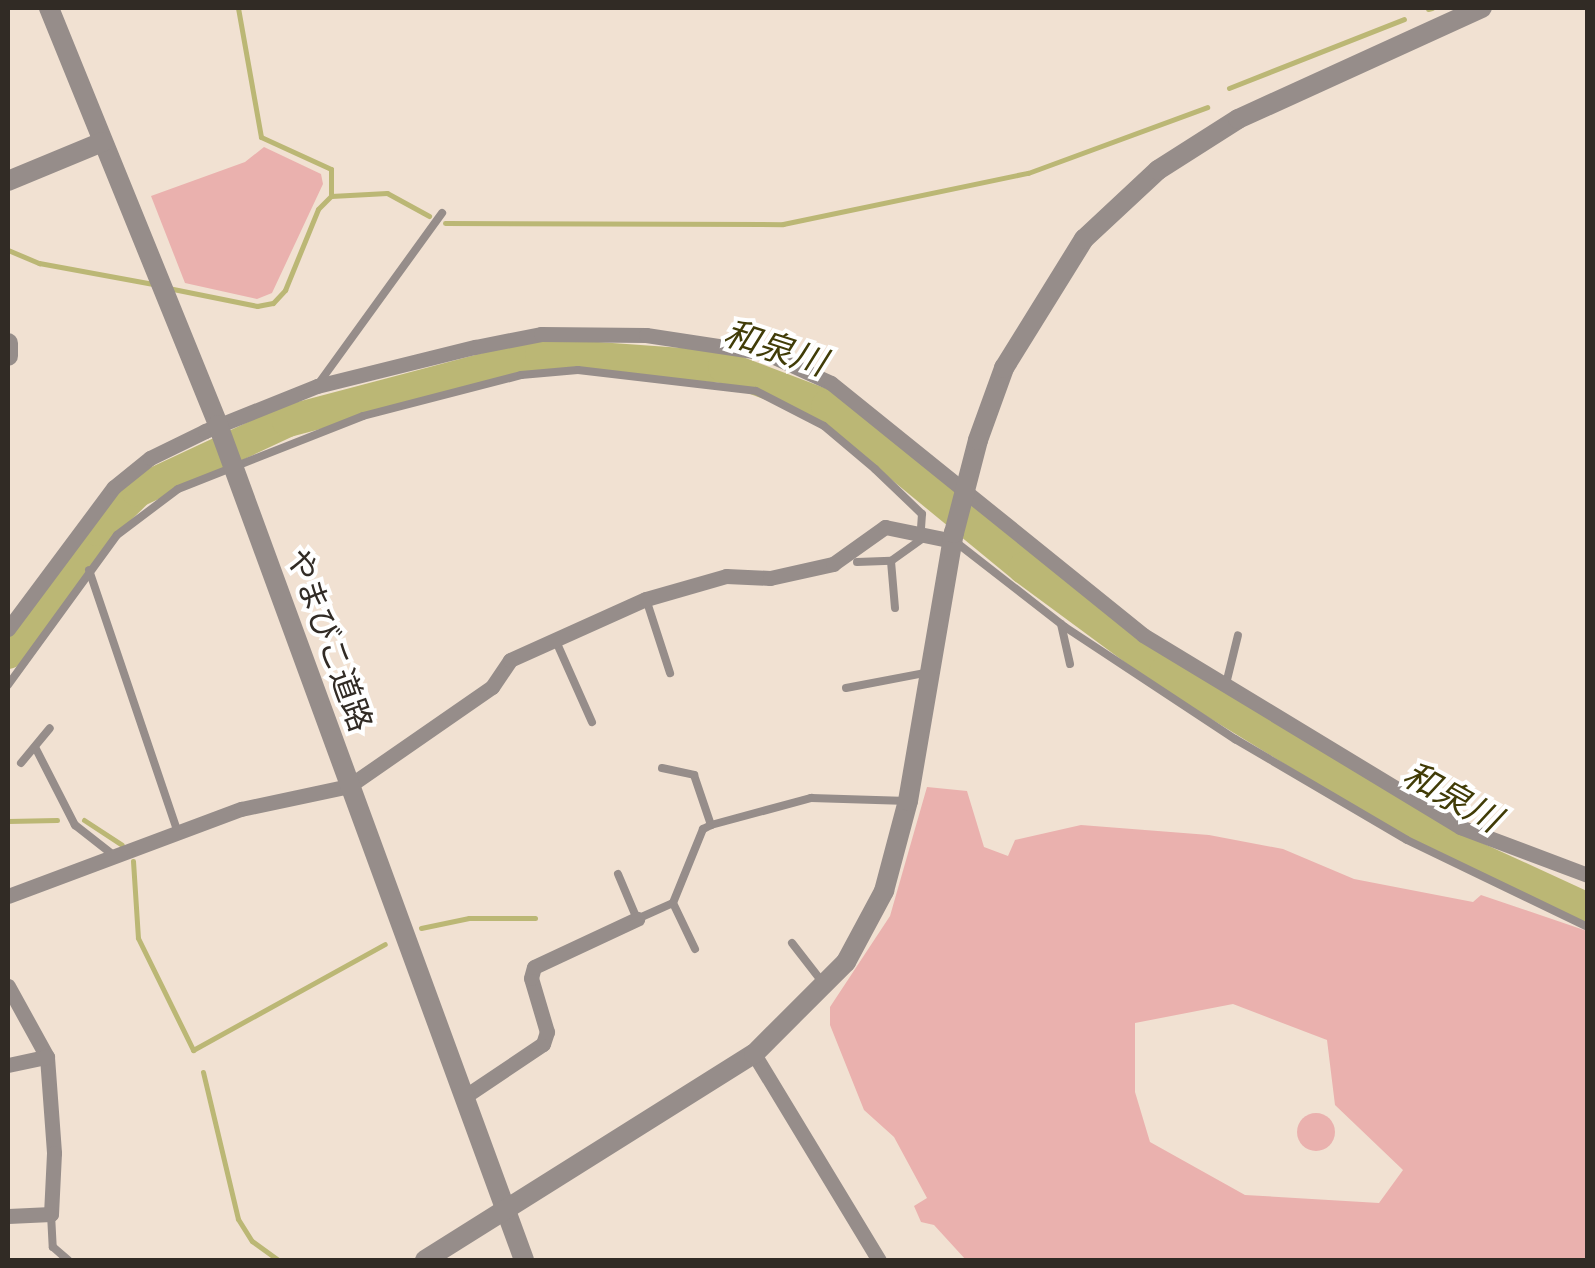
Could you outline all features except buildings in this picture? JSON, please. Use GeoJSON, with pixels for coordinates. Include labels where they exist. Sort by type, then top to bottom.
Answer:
{"type":"FeatureCollection","features":[{"type":"Feature","properties":{"kind":"street","name":"やまびこ道路"},"geometry":{"type":"LineString","coordinates":[[49,8],[232,464],[524,1260]]}},
{"type":"Feature","properties":{"kind":"street"},"geometry":{"type":"LineString","coordinates":[[425,1260],[754,1054],[826,987],[884,892],[908,801],[962,497],[1004,368],[1038,307],[1096,228],[1158,170],[1238,119],[1482,8]]}},
{"type":"Feature","properties":{"kind":"street"},"geometry":{"type":"LineString","coordinates":[[8,181],[102,142]]}},
{"type":"Feature","properties":{"kind":"street"},"geometry":{"type":"LineString","coordinates":[[8,629],[114,487],[150,458],[316,386],[541,334],[646,335],[765,354],[831,383],[962,497],[1088,596],[1226,686],[1460,827],[1588,875]]}},
{"type":"Feature","properties":{"kind":"street"},"geometry":{"type":"LineString","coordinates":[[8,343],[8,356]]}},
{"type":"Feature","properties":{"kind":"street"},"geometry":{"type":"LineString","coordinates":[[8,896],[241,809],[349,786],[492,687],[510,660],[646,599],[726,576],[770,578],[833,564],[885,527],[953,537]]}},
{"type":"Feature","properties":{"kind":"street"},"geometry":{"type":"LineString","coordinates":[[464,1098],[543,1044],[547,1032],[534,968],[637,919]]}},
{"type":"Feature","properties":{"kind":"street"},"geometry":{"type":"LineString","coordinates":[[8,986],[46,1057],[54,1154],[50,1214],[8,1216]]}},
{"type":"Feature","properties":{"kind":"street"},"geometry":{"type":"LineString","coordinates":[[754,1054],[879,1260]]}},
{"type":"Feature","properties":{"kind":"street"},"geometry":{"type":"LineString","coordinates":[[8,1065],[46,1057]]}},
{"type":"Feature","properties":{"kind":"lane"},"geometry":{"type":"LineString","coordinates":[[316,386],[442,213]]}},
{"type":"Feature","properties":{"kind":"lane"},"geometry":{"type":"LineString","coordinates":[[8,685],[89,570],[145,510],[232,464],[441,394],[521,374],[578,370],[706,382],[788,404],[887,480],[922,514],[925,531],[892,561],[857,562]]}},
{"type":"Feature","properties":{"kind":"lane"},"geometry":{"type":"LineString","coordinates":[[953,537],[1061,623],[1235,739],[1407,840],[1588,927]]}},
{"type":"Feature","properties":{"kind":"lane"},"geometry":{"type":"LineString","coordinates":[[892,561],[895,608]]}},
{"type":"Feature","properties":{"kind":"lane"},"geometry":{"type":"LineString","coordinates":[[89,570],[178,833]]}},
{"type":"Feature","properties":{"kind":"lane"},"geometry":{"type":"LineString","coordinates":[[646,599],[670,674]]}},
{"type":"Feature","properties":{"kind":"lane"},"geometry":{"type":"LineString","coordinates":[[1061,623],[1070,664]]}},
{"type":"Feature","properties":{"kind":"lane"},"geometry":{"type":"LineString","coordinates":[[1226,686],[1238,635]]}},
{"type":"Feature","properties":{"kind":"lane"},"geometry":{"type":"LineString","coordinates":[[555,638],[592,722]]}},
{"type":"Feature","properties":{"kind":"lane"},"geometry":{"type":"LineString","coordinates":[[846,688],[930,672]]}},
{"type":"Feature","properties":{"kind":"lane"},"geometry":{"type":"LineString","coordinates":[[21,763],[50,728]]}},
{"type":"Feature","properties":{"kind":"lane"},"geometry":{"type":"LineString","coordinates":[[35,747],[74,825],[115,857]]}},
{"type":"Feature","properties":{"kind":"lane"},"geometry":{"type":"LineString","coordinates":[[662,768],[694,775],[712,825]]}},
{"type":"Feature","properties":{"kind":"lane"},"geometry":{"type":"LineString","coordinates":[[618,874],[637,919],[673,903],[703,828],[811,798],[908,801]]}},
{"type":"Feature","properties":{"kind":"lane"},"geometry":{"type":"LineString","coordinates":[[673,903],[695,949]]}},
{"type":"Feature","properties":{"kind":"lane"},"geometry":{"type":"LineString","coordinates":[[792,943],[826,987]]}},
{"type":"Feature","properties":{"kind":"lane"},"geometry":{"type":"LineString","coordinates":[[50,1214],[53,1248],[68,1260]]}},
{"type":"Feature","properties":{"kind":"shaded area"},"geometry":{"type":"Polygon","coordinates":[[[264,147],[321,174],[323,184],[272,293],[257,299],[185,283],[151,196],[245,162],[264,147]]]}},
{"type":"Feature","properties":{"kind":"shaded area"},"geometry":{"type":"Polygon","coordinates":[[[927,787],[967,791],[984,847],[1008,856],[1015,840],[1081,825],[1209,835],[1283,849],[1354,879],[1473,902],[1481,895],[1587,931],[1587,1260],[966,1260],[934,1225],[921,1222],[914,1206],[927,1198],[894,1137],[864,1110],[830,1025],[830,1007],[890,916],[927,787]],[[1233,1004],[1135,1023],[1135,1092],[1150,1142],[1245,1195],[1379,1203],[1403,1170],[1335,1105],[1327,1040],[1233,1004]]]}},
{"type":"Feature","properties":{"kind":"shaded area"},"geometry":{"type":"Polygon","coordinates":[[[1316,1113],[1329,1119],[1335,1132],[1329,1145],[1316,1151],[1303,1145],[1297,1132],[1303,1119],[1316,1113]]]}},
{"type":"Feature","properties":{"kind":"waterway"},"geometry":{"type":"LineString","coordinates":[[168,288],[257,306],[273,303],[285,290],[318,209],[331,196],[331,169],[261,137],[238,8]]}},
{"type":"Feature","properties":{"kind":"waterway"},"geometry":{"type":"LineString","coordinates":[[1428,9],[1432,8]]}},
{"type":"Feature","properties":{"kind":"waterway"},"geometry":{"type":"LineString","coordinates":[[1229,88],[1404,19]]}},
{"type":"Feature","properties":{"kind":"waterway"},"geometry":{"type":"LineString","coordinates":[[445,223],[783,224],[1028,173],[1207,107]]}},
{"type":"Feature","properties":{"kind":"waterway"},"geometry":{"type":"LineString","coordinates":[[331,196],[387,193],[429,216]]}},
{"type":"Feature","properties":{"kind":"waterway"},"geometry":{"type":"LineString","coordinates":[[8,250],[39,263],[153,284]]}},
{"type":"Feature","properties":{"kind":"waterway","name":"和泉川"},"geometry":{"type":"LineString","coordinates":[[8,653],[98,530],[138,491],[288,421],[541,354],[724,367],[827,406],[1024,568],[1165,672],[1446,844],[1588,909]]}},
{"type":"Feature","properties":{"kind":"waterway"},"geometry":{"type":"LineString","coordinates":[[8,821],[57,820]]}},
{"type":"Feature","properties":{"kind":"waterway"},"geometry":{"type":"LineString","coordinates":[[84,820],[122,845]]}},
{"type":"Feature","properties":{"kind":"waterway"},"geometry":{"type":"LineString","coordinates":[[133,861],[138,938],[193,1050],[385,944]]}},
{"type":"Feature","properties":{"kind":"waterway"},"geometry":{"type":"LineString","coordinates":[[421,928],[469,918],[535,918]]}},
{"type":"Feature","properties":{"kind":"waterway"},"geometry":{"type":"LineString","coordinates":[[203,1072],[238,1219],[252,1241],[278,1260]]}}]}
